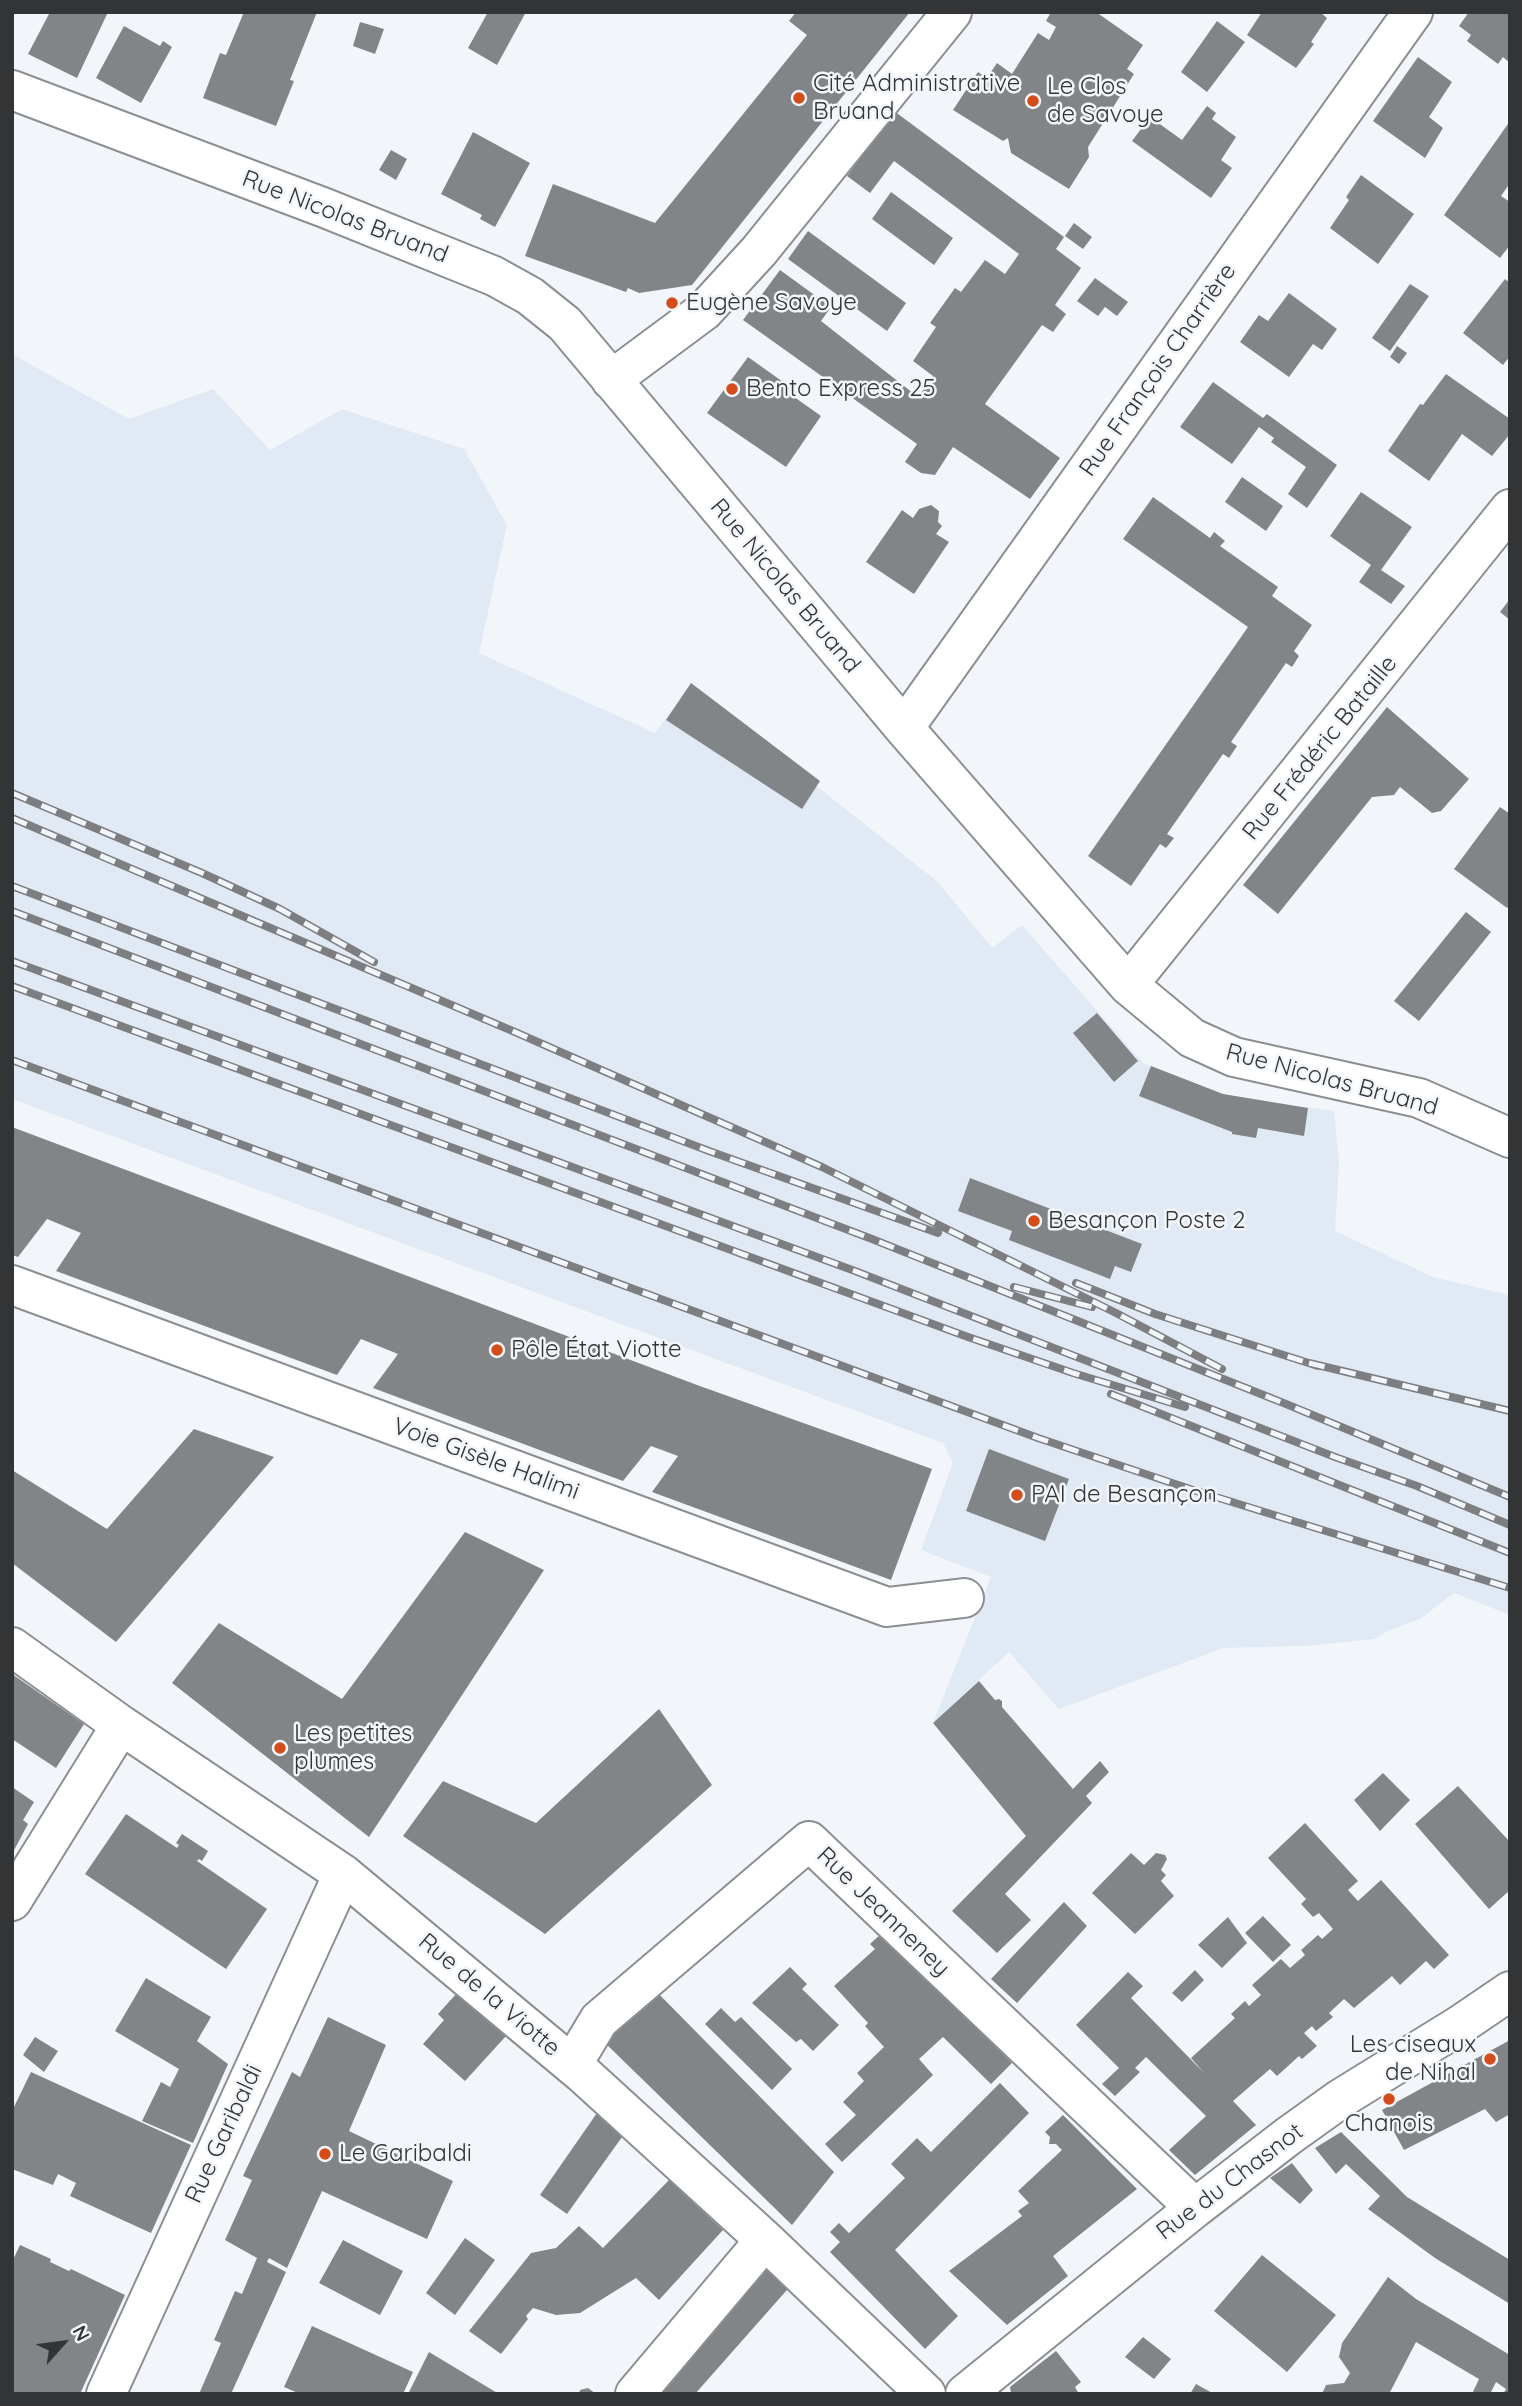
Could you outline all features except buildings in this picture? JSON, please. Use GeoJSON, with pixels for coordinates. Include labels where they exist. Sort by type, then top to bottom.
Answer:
{"type":"FeatureCollection","features":[{"type":"Feature","properties":{"kind":"street"},"geometry":{"type":"LineString","coordinates":[[611,380],[704,311],[784,221],[952,12]]}},
{"type":"Feature","properties":{"kind":"street","name":"Rue François Charrière"},"geometry":{"type":"LineString","coordinates":[[904,728],[1413,12]]}},
{"type":"Feature","properties":{"kind":"street","name":"Rue Nicolas Bruand"},"geometry":{"type":"LineString","coordinates":[[12,90],[325,208],[494,276],[530,296],[565,324],[904,728],[1128,985],[1192,1038],[1234,1057],[1419,1098],[1510,1138]]}},
{"type":"Feature","properties":{"kind":"street","name":"Rue Frédéric Bataille"},"geometry":{"type":"LineString","coordinates":[[1128,985],[1510,509]]}},
{"type":"Feature","properties":{"kind":"street","name":"Voie Gisèle Halimi"},"geometry":{"type":"LineString","coordinates":[[12,1285],[887,1607],[964,1598]]}},
{"type":"Feature","properties":{"kind":"street","name":"Rue de la Viotte"},"geometry":{"type":"LineString","coordinates":[[12,1647],[121,1725],[343,1874],[572,2065],[765,2240],[926,2394]]}},
{"type":"Feature","properties":{"kind":"street"},"geometry":{"type":"LineString","coordinates":[[12,1901],[121,1725]]}},
{"type":"Feature","properties":{"kind":"street","name":"Rue Jeanneney"},"geometry":{"type":"LineString","coordinates":[[572,2065],[598,2020],[809,1842],[1195,2208]]}},
{"type":"Feature","properties":{"kind":"street","name":"Rue Garibaldi"},"geometry":{"type":"LineString","coordinates":[[106,2394],[343,1874]]}},
{"type":"Feature","properties":{"kind":"street","name":"Rue du Chasnot"},"geometry":{"type":"LineString","coordinates":[[965,2394],[1195,2208],[1340,2099],[1510,1991]]}},
{"type":"Feature","properties":{"kind":"street"},"geometry":{"type":"LineString","coordinates":[[635,2394],[765,2240]]}},
{"type":"Feature","properties":{"kind":"shaded area"},"geometry":{"type":"Polygon","coordinates":[[[12,354],[129,419],[213,389],[270,450],[342,409],[464,449],[507,525],[479,653],[655,733],[690,686],[938,882],[992,948],[1022,925],[1143,1063],[1228,1096],[1334,1111],[1339,1163],[1335,1231],[1433,1277],[1510,1295],[1510,1615],[1454,1593],[1420,1619],[1374,1639],[1307,1646],[1224,1648],[1059,1709],[1009,1652],[933,1723],[991,1577],[921,1550],[953,1463],[943,1443],[12,1099],[12,354]]]}},
{"type":"Feature","properties":{"kind":"railway"},"geometry":{"type":"LineString","coordinates":[[12,793],[280,909],[374,962]]}},
{"type":"Feature","properties":{"kind":"railway"},"geometry":{"type":"LineString","coordinates":[[12,818],[515,1032],[822,1167],[1116,1313],[1222,1369]]}},
{"type":"Feature","properties":{"kind":"railway"},"geometry":{"type":"LineString","coordinates":[[12,886],[709,1151],[938,1233]]}},
{"type":"Feature","properties":{"kind":"railway"},"geometry":{"type":"LineString","coordinates":[[12,911],[872,1239],[1286,1404],[1510,1497]]}},
{"type":"Feature","properties":{"kind":"railway"},"geometry":{"type":"LineString","coordinates":[[12,961],[855,1271],[1335,1457],[1417,1486],[1510,1525]]}},
{"type":"Feature","properties":{"kind":"railway"},"geometry":{"type":"LineString","coordinates":[[12,986],[968,1337],[1185,1407]]}},
{"type":"Feature","properties":{"kind":"railway"},"geometry":{"type":"LineString","coordinates":[[12,1060],[1038,1438],[1190,1489],[1510,1588]]}},
{"type":"Feature","properties":{"kind":"railway"},"geometry":{"type":"LineString","coordinates":[[1076,1283],[1155,1314],[1318,1366]]}},
{"type":"Feature","properties":{"kind":"railway"},"geometry":{"type":"LineString","coordinates":[[1014,1287],[1092,1307]]}},
{"type":"Feature","properties":{"kind":"railway"},"geometry":{"type":"LineString","coordinates":[[1309,1363],[1510,1411]]}},
{"type":"Feature","properties":{"kind":"railway"},"geometry":{"type":"LineString","coordinates":[[1111,1394],[1510,1553]]}},
{"type":"Feature","properties":{"kind":"place","name":"Cité Administrative Bruand"},"geometry":{"type":"Point","coordinates":[799,98]}},
{"type":"Feature","properties":{"kind":"place","name":"Le Clos de Savoye"},"geometry":{"type":"Point","coordinates":[1033,101]}},
{"type":"Feature","properties":{"kind":"place","name":"Eugène Savoye"},"geometry":{"type":"Point","coordinates":[672,303]}},
{"type":"Feature","properties":{"kind":"place","name":"Bento Express 25"},"geometry":{"type":"Point","coordinates":[732,389]}},
{"type":"Feature","properties":{"kind":"place","name":"Besançon Poste 2"},"geometry":{"type":"Point","coordinates":[1034,1221]}},
{"type":"Feature","properties":{"kind":"place","name":"Pôle État Viotte"},"geometry":{"type":"Point","coordinates":[497,1350]}},
{"type":"Feature","properties":{"kind":"place","name":"PAI de Besançon"},"geometry":{"type":"Point","coordinates":[1017,1495]}},
{"type":"Feature","properties":{"kind":"place","name":"Les petites plumes"},"geometry":{"type":"Point","coordinates":[280,1748]}},
{"type":"Feature","properties":{"kind":"place","name":"Les ciseaux de Nihal"},"geometry":{"type":"Point","coordinates":[1490,2059]}},
{"type":"Feature","properties":{"kind":"place","name":"Chanois"},"geometry":{"type":"Point","coordinates":[1389,2099]}},
{"type":"Feature","properties":{"kind":"place","name":"Le Garibaldi"},"geometry":{"type":"Point","coordinates":[325,2154]}}]}
